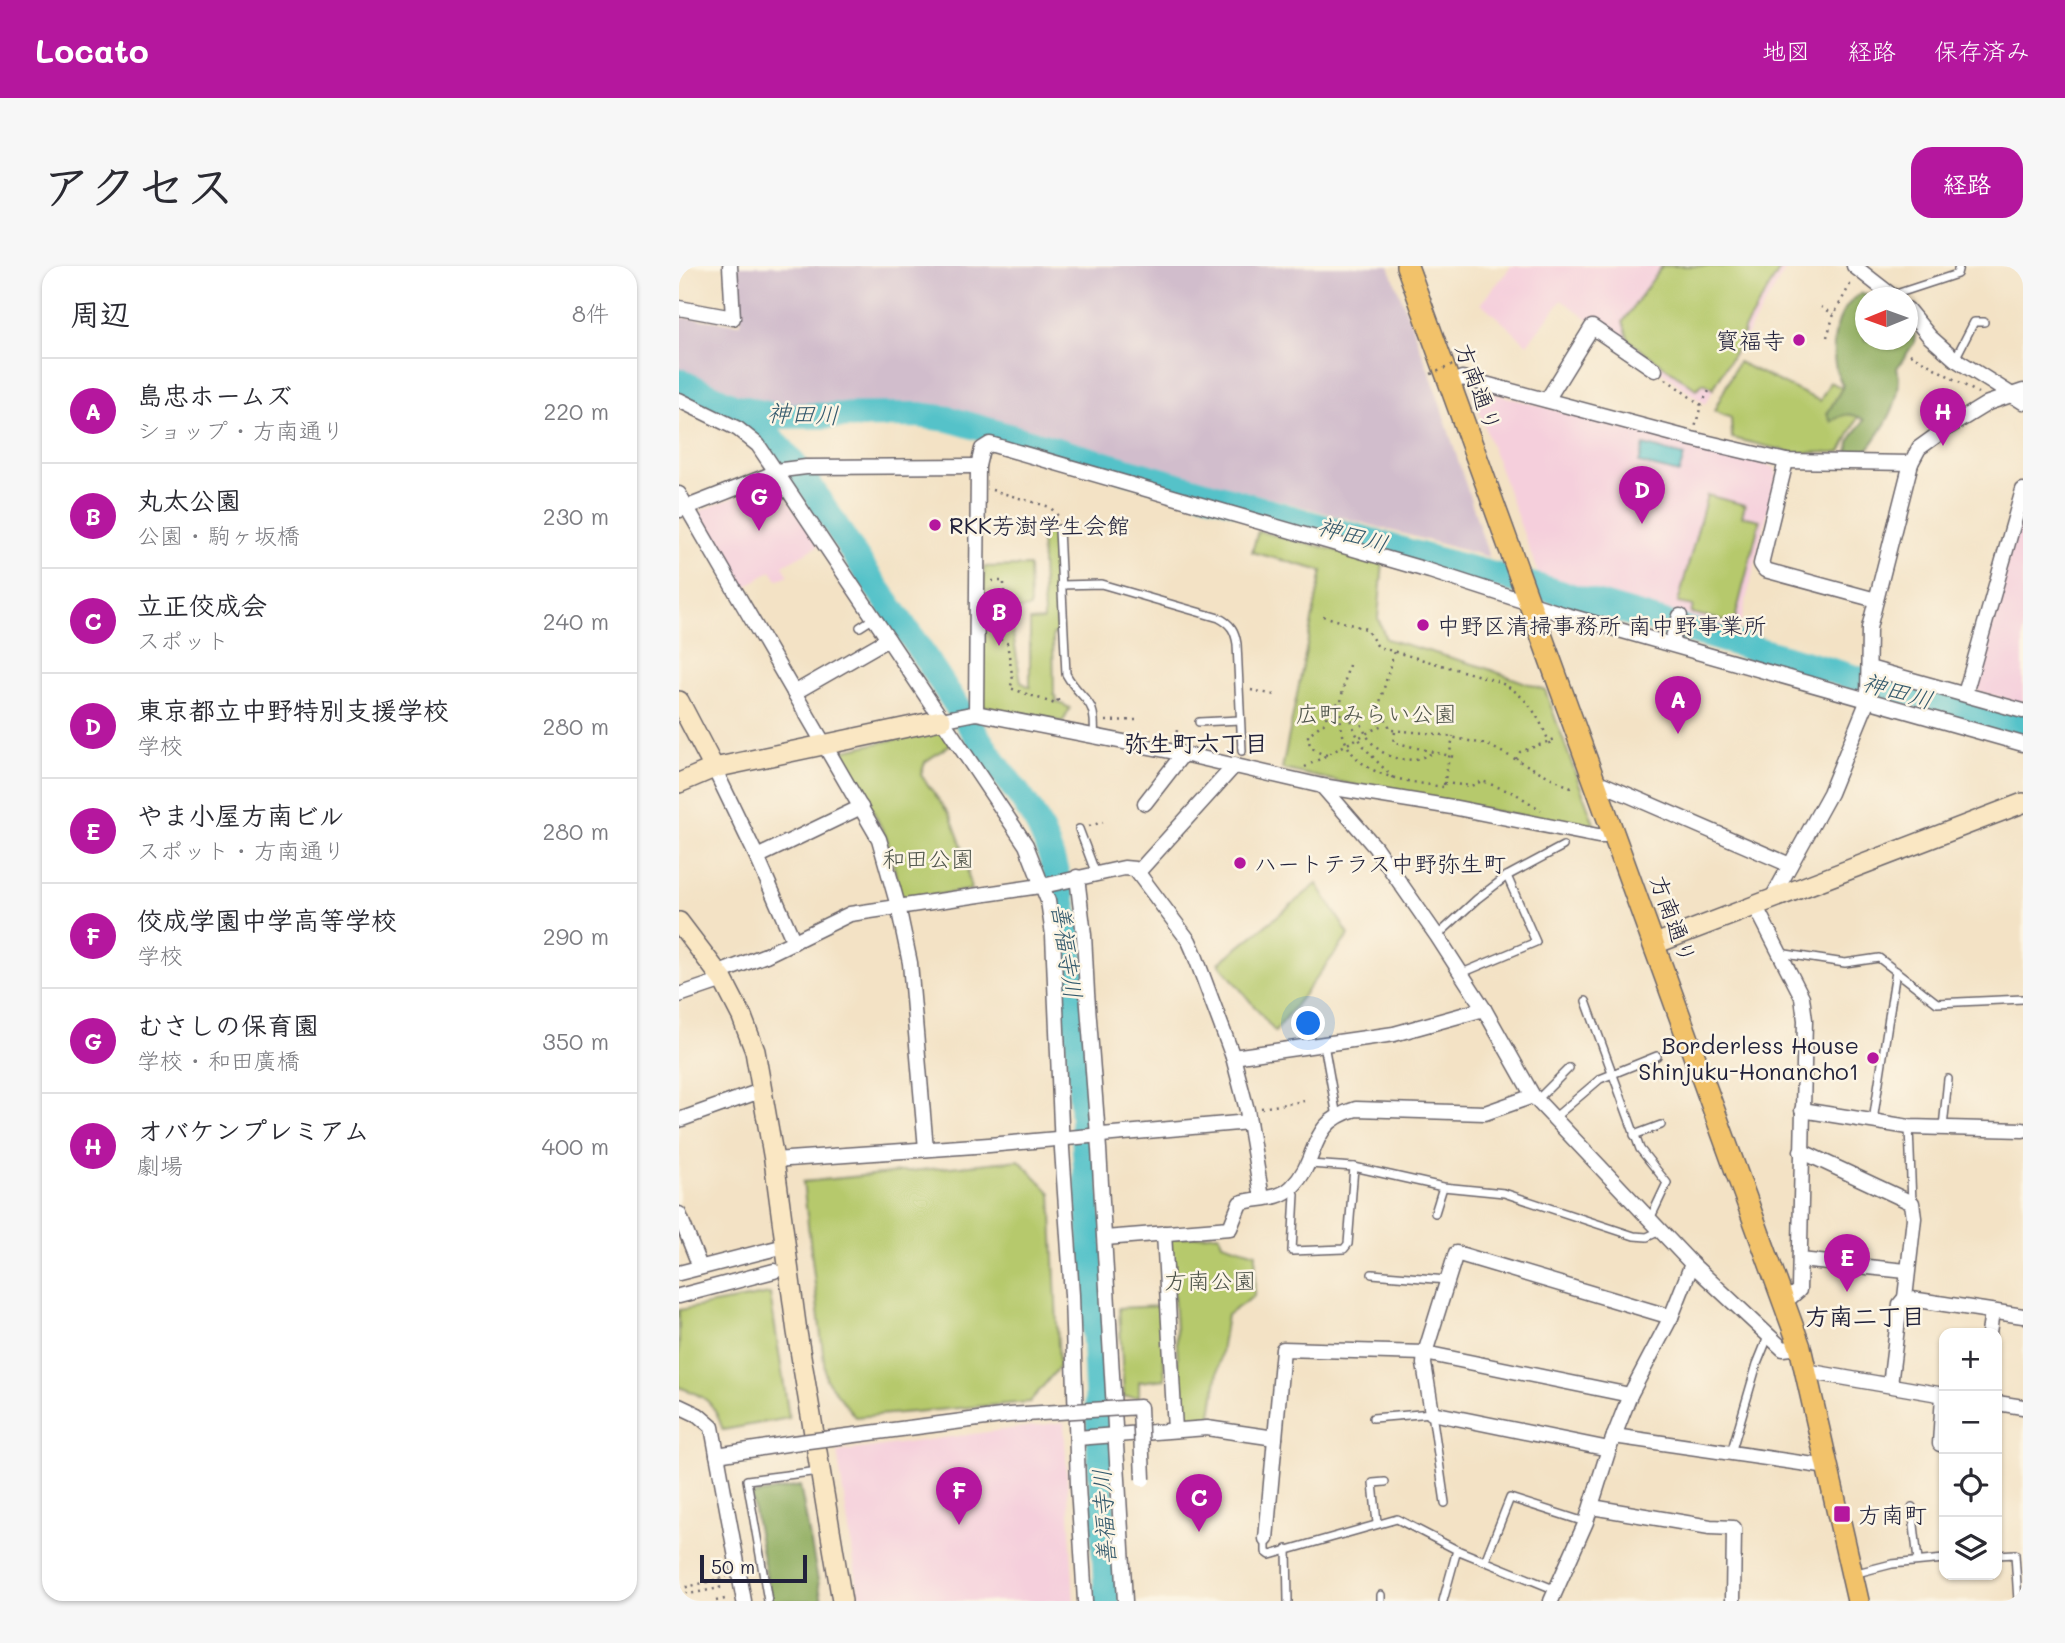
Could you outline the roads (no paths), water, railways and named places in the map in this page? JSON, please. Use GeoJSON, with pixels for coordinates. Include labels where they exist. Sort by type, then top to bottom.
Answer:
{"type":"FeatureCollection","features":[{"type":"Feature","properties":{"kind":"main road","name":"方南通り"},"geometry":{"type":"LineString","coordinates":[[1407,266],[1785,1302],[1806,1371],[1858,1601]]}},
{"type":"Feature","properties":{"kind":"street"},"geometry":{"type":"LineString","coordinates":[[679,308],[733,318],[730,266]]}},
{"type":"Feature","properties":{"kind":"street"},"geometry":{"type":"LineString","coordinates":[[1854,272],[1879,287]]}},
{"type":"Feature","properties":{"kind":"street"},"geometry":{"type":"LineString","coordinates":[[1918,322],[1955,359],[2020,396]]}},
{"type":"Feature","properties":{"kind":"street"},"geometry":{"type":"LineString","coordinates":[[1547,400],[1592,327],[1655,370]]}},
{"type":"Feature","properties":{"kind":"street"},"geometry":{"type":"LineString","coordinates":[[1445,374],[1786,461],[1911,463]]}},
{"type":"Feature","properties":{"kind":"street"},"geometry":{"type":"LineString","coordinates":[[1764,903],[1790,866],[1830,793],[1868,698],[1869,628],[1911,463],[1919,448],[1988,403],[2020,396]]}},
{"type":"Feature","properties":{"kind":"street"},"geometry":{"type":"LineString","coordinates":[[679,400],[738,429],[758,445],[779,471],[1026,845],[1045,885],[1053,935],[1066,1138],[1085,1601]]}},
{"type":"Feature","properties":{"kind":"street"},"geometry":{"type":"LineString","coordinates":[[973,713],[978,466],[982,449],[990,444],[2023,744]]}},
{"type":"Feature","properties":{"kind":"street"},"geometry":{"type":"LineString","coordinates":[[1786,461],[1761,564],[1765,570],[1876,600]]}},
{"type":"Feature","properties":{"kind":"street"},"geometry":{"type":"LineString","coordinates":[[683,509],[779,471],[806,467],[978,466]]}},
{"type":"Feature","properties":{"kind":"street"},"geometry":{"type":"LineString","coordinates":[[1965,694],[2023,490]]}},
{"type":"Feature","properties":{"kind":"street"},"geometry":{"type":"LineString","coordinates":[[679,494],[683,509],[879,839],[911,963],[926,1149]]}},
{"type":"Feature","properties":{"kind":"street"},"geometry":{"type":"LineString","coordinates":[[1672,640],[1679,616]]}},
{"type":"Feature","properties":{"kind":"street"},"geometry":{"type":"LineString","coordinates":[[794,693],[888,639]]}},
{"type":"Feature","properties":{"kind":"street"},"geometry":{"type":"LineString","coordinates":[[1869,670],[2023,710]]}},
{"type":"Feature","properties":{"kind":"street"},"geometry":{"type":"LineString","coordinates":[[679,701],[757,857],[794,942]]}},
{"type":"Feature","properties":{"kind":"street"},"geometry":{"type":"LineString","coordinates":[[679,783],[714,768],[973,713],[1095,729],[1183,754],[1322,786],[1452,807],[1598,836],[1615,836]]}},
{"type":"Feature","properties":{"kind":"street"},"geometry":{"type":"LineString","coordinates":[[1145,803],[1183,754]]}},
{"type":"Feature","properties":{"kind":"street"},"geometry":{"type":"LineString","coordinates":[[1139,872],[1235,765]]}},
{"type":"Feature","properties":{"kind":"street"},"geometry":{"type":"LineString","coordinates":[[1596,781],[1790,866]]}},
{"type":"Feature","properties":{"kind":"street"},"geometry":{"type":"LineString","coordinates":[[1322,786],[1375,847],[1437,936],[1484,1009],[1535,1098],[1692,1264],[1768,1337],[1783,1349],[1800,1347]]}},
{"type":"Feature","properties":{"kind":"street"},"geometry":{"type":"LineString","coordinates":[[1655,944],[2023,803]]}},
{"type":"Feature","properties":{"kind":"street"},"geometry":{"type":"LineString","coordinates":[[757,857],[862,807]]}},
{"type":"Feature","properties":{"kind":"street"},"geometry":{"type":"LineString","coordinates":[[679,995],[850,914],[1045,885],[1124,868],[1135,869],[1189,941],[1233,1057],[1248,1116],[1262,1198]]}},
{"type":"Feature","properties":{"kind":"street"},"geometry":{"type":"LineString","coordinates":[[1072,878],[1084,935],[1094,1136],[1105,1238],[1112,1435],[1125,1601]]}},
{"type":"Feature","properties":{"kind":"street"},"geometry":{"type":"LineString","coordinates":[[1764,903],[1778,953],[1802,997],[1805,1020],[1799,1290],[1785,1302]]}},
{"type":"Feature","properties":{"kind":"street"},"geometry":{"type":"LineString","coordinates":[[679,922],[721,977],[749,1033],[763,1090],[842,1601]]}},
{"type":"Feature","properties":{"kind":"street"},"geometry":{"type":"LineString","coordinates":[[1233,1057],[1394,1034],[1484,1009]]}},
{"type":"Feature","properties":{"kind":"street"},"geometry":{"type":"LineString","coordinates":[[679,1120],[763,1090]]}},
{"type":"Feature","properties":{"kind":"street"},"geometry":{"type":"LineString","coordinates":[[1105,1238],[1230,1228],[1240,1203],[1270,1199],[1292,1188],[1308,1163],[1320,1131],[1337,1117],[1356,1109],[1485,1113],[1535,1098]]}},
{"type":"Feature","properties":{"kind":"street"},"geometry":{"type":"LineString","coordinates":[[1802,1110],[1909,1127],[2023,1130]]}},
{"type":"Feature","properties":{"kind":"street"},"geometry":{"type":"LineString","coordinates":[[774,1160],[1094,1136],[1248,1116]]}},
{"type":"Feature","properties":{"kind":"street"},"geometry":{"type":"LineString","coordinates":[[1801,1151],[1913,1203],[1914,1218],[1905,1298],[1899,1304],[1890,1385]]}},
{"type":"Feature","properties":{"kind":"street"},"geometry":{"type":"LineString","coordinates":[[679,1214],[701,1267]]}},
{"type":"Feature","properties":{"kind":"street"},"geometry":{"type":"LineString","coordinates":[[1164,1233],[1175,1430]]}},
{"type":"Feature","properties":{"kind":"street"},"geometry":{"type":"LineString","coordinates":[[679,1273],[785,1246]]}},
{"type":"Feature","properties":{"kind":"street"},"geometry":{"type":"LineString","coordinates":[[1671,1318],[1456,1253],[1425,1353],[1424,1364],[1432,1413],[1611,1443],[1731,1453],[1828,1467]]}},
{"type":"Feature","properties":{"kind":"street"},"geometry":{"type":"LineString","coordinates":[[1800,1260],[1906,1271]]}},
{"type":"Feature","properties":{"kind":"street"},"geometry":{"type":"LineString","coordinates":[[1554,1595],[1592,1507],[1611,1443],[1630,1395],[1671,1318],[1692,1264]]}},
{"type":"Feature","properties":{"kind":"street"},"geometry":{"type":"LineString","coordinates":[[679,1296],[774,1271]]}},
{"type":"Feature","properties":{"kind":"street"},"geometry":{"type":"LineString","coordinates":[[1905,1298],[2023,1316]]}},
{"type":"Feature","properties":{"kind":"street"},"geometry":{"type":"LineString","coordinates":[[1990,1328],[1992,1312]]}},
{"type":"Feature","properties":{"kind":"street"},"geometry":{"type":"LineString","coordinates":[[1266,1539],[1283,1349],[1425,1353],[1630,1395]]}},
{"type":"Feature","properties":{"kind":"street"},"geometry":{"type":"LineString","coordinates":[[1806,1371],[1939,1394]]}},
{"type":"Feature","properties":{"kind":"street"},"geometry":{"type":"LineString","coordinates":[[2002,1404],[2023,1407]]}},
{"type":"Feature","properties":{"kind":"street"},"geometry":{"type":"LineString","coordinates":[[679,1406],[698,1415],[712,1427],[744,1601]]}},
{"type":"Feature","properties":{"kind":"street"},"geometry":{"type":"LineString","coordinates":[[717,1455],[1009,1415],[1140,1407],[1143,1479]]}},
{"type":"Feature","properties":{"kind":"street"},"geometry":{"type":"LineString","coordinates":[[1080,1437],[1207,1428],[1275,1438]]}},
{"type":"Feature","properties":{"kind":"street"},"geometry":{"type":"LineString","coordinates":[[1592,1507],[1710,1527],[1734,1528],[1733,1601]]}},
{"type":"Feature","properties":{"kind":"lane"},"geometry":{"type":"LineString","coordinates":[[1918,288],[1957,274],[1959,266]]}},
{"type":"Feature","properties":{"kind":"lane"},"geometry":{"type":"LineString","coordinates":[[1955,359],[1974,322],[1984,322]]}},
{"type":"Feature","properties":{"kind":"lane"},"geometry":{"type":"LineString","coordinates":[[1059,529],[1066,674],[1071,684],[1092,706],[1095,729]]}},
{"type":"Feature","properties":{"kind":"lane"},"geometry":{"type":"LineString","coordinates":[[1061,585],[1101,584],[1225,621],[1236,636],[1242,751]]}},
{"type":"Feature","properties":{"kind":"lane"},"geometry":{"type":"LineString","coordinates":[[860,627],[874,618]]}},
{"type":"Feature","properties":{"kind":"lane"},"geometry":{"type":"LineString","coordinates":[[1199,722],[1241,720]]}},
{"type":"Feature","properties":{"kind":"lane"},"geometry":{"type":"LineString","coordinates":[[1079,829],[1095,874]]}},
{"type":"Feature","properties":{"kind":"lane"},"geometry":{"type":"LineString","coordinates":[[1437,936],[1507,876],[1563,846]]}},
{"type":"Feature","properties":{"kind":"lane"},"geometry":{"type":"LineString","coordinates":[[1462,973],[1536,942],[1507,876]]}},
{"type":"Feature","properties":{"kind":"lane"},"geometry":{"type":"LineString","coordinates":[[1778,953],[1845,963],[1879,958],[1937,1003],[2023,999]]}},
{"type":"Feature","properties":{"kind":"lane"},"geometry":{"type":"LineString","coordinates":[[1873,1121],[1896,971]]}},
{"type":"Feature","properties":{"kind":"lane"},"geometry":{"type":"LineString","coordinates":[[1586,1001],[1640,1149],[1667,1183],[1650,1219]]}},
{"type":"Feature","properties":{"kind":"lane"},"geometry":{"type":"LineString","coordinates":[[1324,1043],[1337,1117]]}},
{"type":"Feature","properties":{"kind":"lane"},"geometry":{"type":"LineString","coordinates":[[1553,1118],[1584,1090],[1612,1072],[1657,1056]]}},
{"type":"Feature","properties":{"kind":"lane"},"geometry":{"type":"LineString","coordinates":[[1535,1098],[1569,1068]]}},
{"type":"Feature","properties":{"kind":"lane"},"geometry":{"type":"LineString","coordinates":[[1943,1127],[1948,1079]]}},
{"type":"Feature","properties":{"kind":"lane"},"geometry":{"type":"LineString","coordinates":[[1634,1135],[1661,1125]]}},
{"type":"Feature","properties":{"kind":"lane"},"geometry":{"type":"LineString","coordinates":[[1909,1127],[1913,1203]]}},
{"type":"Feature","properties":{"kind":"lane"},"geometry":{"type":"LineString","coordinates":[[1308,1163],[1354,1167],[1443,1187],[1504,1193],[1634,1236],[1647,1237],[1660,1231]]}},
{"type":"Feature","properties":{"kind":"lane"},"geometry":{"type":"LineString","coordinates":[[1292,1188],[1295,1194],[1292,1251],[1343,1250],[1348,1244],[1354,1167]]}},
{"type":"Feature","properties":{"kind":"lane"},"geometry":{"type":"LineString","coordinates":[[1434,1213],[1443,1187]]}},
{"type":"Feature","properties":{"kind":"lane"},"geometry":{"type":"LineString","coordinates":[[1372,1274],[1447,1280]]}},
{"type":"Feature","properties":{"kind":"lane"},"geometry":{"type":"LineString","coordinates":[[1731,1453],[1757,1364],[1768,1337]]}},
{"type":"Feature","properties":{"kind":"lane"},"geometry":{"type":"LineString","coordinates":[[1373,1418],[1432,1413],[1445,1503]]}},
{"type":"Feature","properties":{"kind":"lane"},"geometry":{"type":"LineString","coordinates":[[768,1601],[747,1480],[820,1471]]}},
{"type":"Feature","properties":{"kind":"lane"},"geometry":{"type":"LineString","coordinates":[[1377,1523],[1373,1483],[1385,1482]]}},
{"type":"Feature","properties":{"kind":"lane"},"geometry":{"type":"LineString","coordinates":[[1485,1562],[1510,1498],[1586,1522]]}},
{"type":"Feature","properties":{"kind":"lane"},"geometry":{"type":"LineString","coordinates":[[1912,1507],[1918,1561]]}},
{"type":"Feature","properties":{"kind":"lane"},"geometry":{"type":"LineString","coordinates":[[1266,1539],[1266,1552],[1270,1555],[1397,1519],[1554,1595]]}},
{"type":"Feature","properties":{"kind":"lane"},"geometry":{"type":"LineString","coordinates":[[1287,1549],[1288,1601]]}},
{"type":"Feature","properties":{"kind":"lane"},"geometry":{"type":"LineString","coordinates":[[1443,1601],[1457,1550]]}},
{"type":"Feature","properties":{"kind":"lane"},"geometry":{"type":"LineString","coordinates":[[2002,1555],[2015,1554],[2018,1601]]}},
{"type":"Feature","properties":{"kind":"lane"},"geometry":{"type":"LineString","coordinates":[[1852,1574],[1892,1564],[1939,1559]]}},
{"type":"Feature","properties":{"kind":"water"},"geometry":{"type":"Polygon","coordinates":[[[1644,445],[1684,456],[1679,473],[1639,463],[1644,445]]]}},
{"type":"Feature","properties":{"kind":"waterway","name":"神田川"},"geometry":{"type":"LineString","coordinates":[[679,381],[733,406],[774,416],[918,415],[949,419],[2023,726]]}},
{"type":"Feature","properties":{"kind":"waterway","name":"善福寺川"},"geometry":{"type":"LineString","coordinates":[[741,412],[782,450],[815,493],[859,562],[1031,813],[1052,861],[1066,917],[1073,975],[1088,1197],[1107,1601]]}},
{"type":"Feature","properties":{"kind":"place","name":"寳福寺"},"geometry":{"type":"Point","coordinates":[1799,340]}},
{"type":"Feature","properties":{"kind":"place","name":"オバケンプレミアム"},"geometry":{"type":"Point","coordinates":[1943,446]}},
{"type":"Feature","properties":{"kind":"place","name":"東京都立中野特別支援学校"},"geometry":{"type":"Point","coordinates":[1642,524]}},
{"type":"Feature","properties":{"kind":"place","name":"RKK芳澍学生会館"},"geometry":{"type":"Point","coordinates":[935,525]}},
{"type":"Feature","properties":{"kind":"place","name":"むさしの保育園"},"geometry":{"type":"Point","coordinates":[759,531]}},
{"type":"Feature","properties":{"kind":"place","name":"中野区清掃事務所 南中野事業所"},"geometry":{"type":"Point","coordinates":[1423,625]}},
{"type":"Feature","properties":{"kind":"place","name":"丸太公園"},"geometry":{"type":"Point","coordinates":[999,646]}},
{"type":"Feature","properties":{"kind":"place","name":"島忠ホームズ"},"geometry":{"type":"Point","coordinates":[1678,734]}},
{"type":"Feature","properties":{"kind":"place","name":"ハートテラス中野弥生町"},"geometry":{"type":"Point","coordinates":[1240,863]}},
{"type":"Feature","properties":{"kind":"place","name":"Borderless House Shinjuku-Honancho1"},"geometry":{"type":"Point","coordinates":[1873,1058]}},
{"type":"Feature","properties":{"kind":"place","name":"やま小屋方南ビル"},"geometry":{"type":"Point","coordinates":[1847,1292]}},
{"type":"Feature","properties":{"kind":"place","name":"方南町"},"geometry":{"type":"Point","coordinates":[1842,1514]}},
{"type":"Feature","properties":{"kind":"place","name":"佼成学園中学高等学校"},"geometry":{"type":"Point","coordinates":[959,1525]}},
{"type":"Feature","properties":{"kind":"place","name":"立正佼成会"},"geometry":{"type":"Point","coordinates":[1199,1532]}},
{"type":"Feature","properties":{"kind":"district","name":"弥生町六丁目"},"geometry":{"type":"Point","coordinates":[1196,742]}},
{"type":"Feature","properties":{"kind":"district","name":"方南二丁目"},"geometry":{"type":"Point","coordinates":[1865,1315]}},
{"type":"Feature","properties":{"kind":"park label","name":"広町みらい公園"},"geometry":{"type":"Point","coordinates":[1376,713]}},
{"type":"Feature","properties":{"kind":"park label","name":"和田公園"},"geometry":{"type":"Point","coordinates":[928,858]}},
{"type":"Feature","properties":{"kind":"park label","name":"方南公園"},"geometry":{"type":"Point","coordinates":[1210,1280]}}]}
